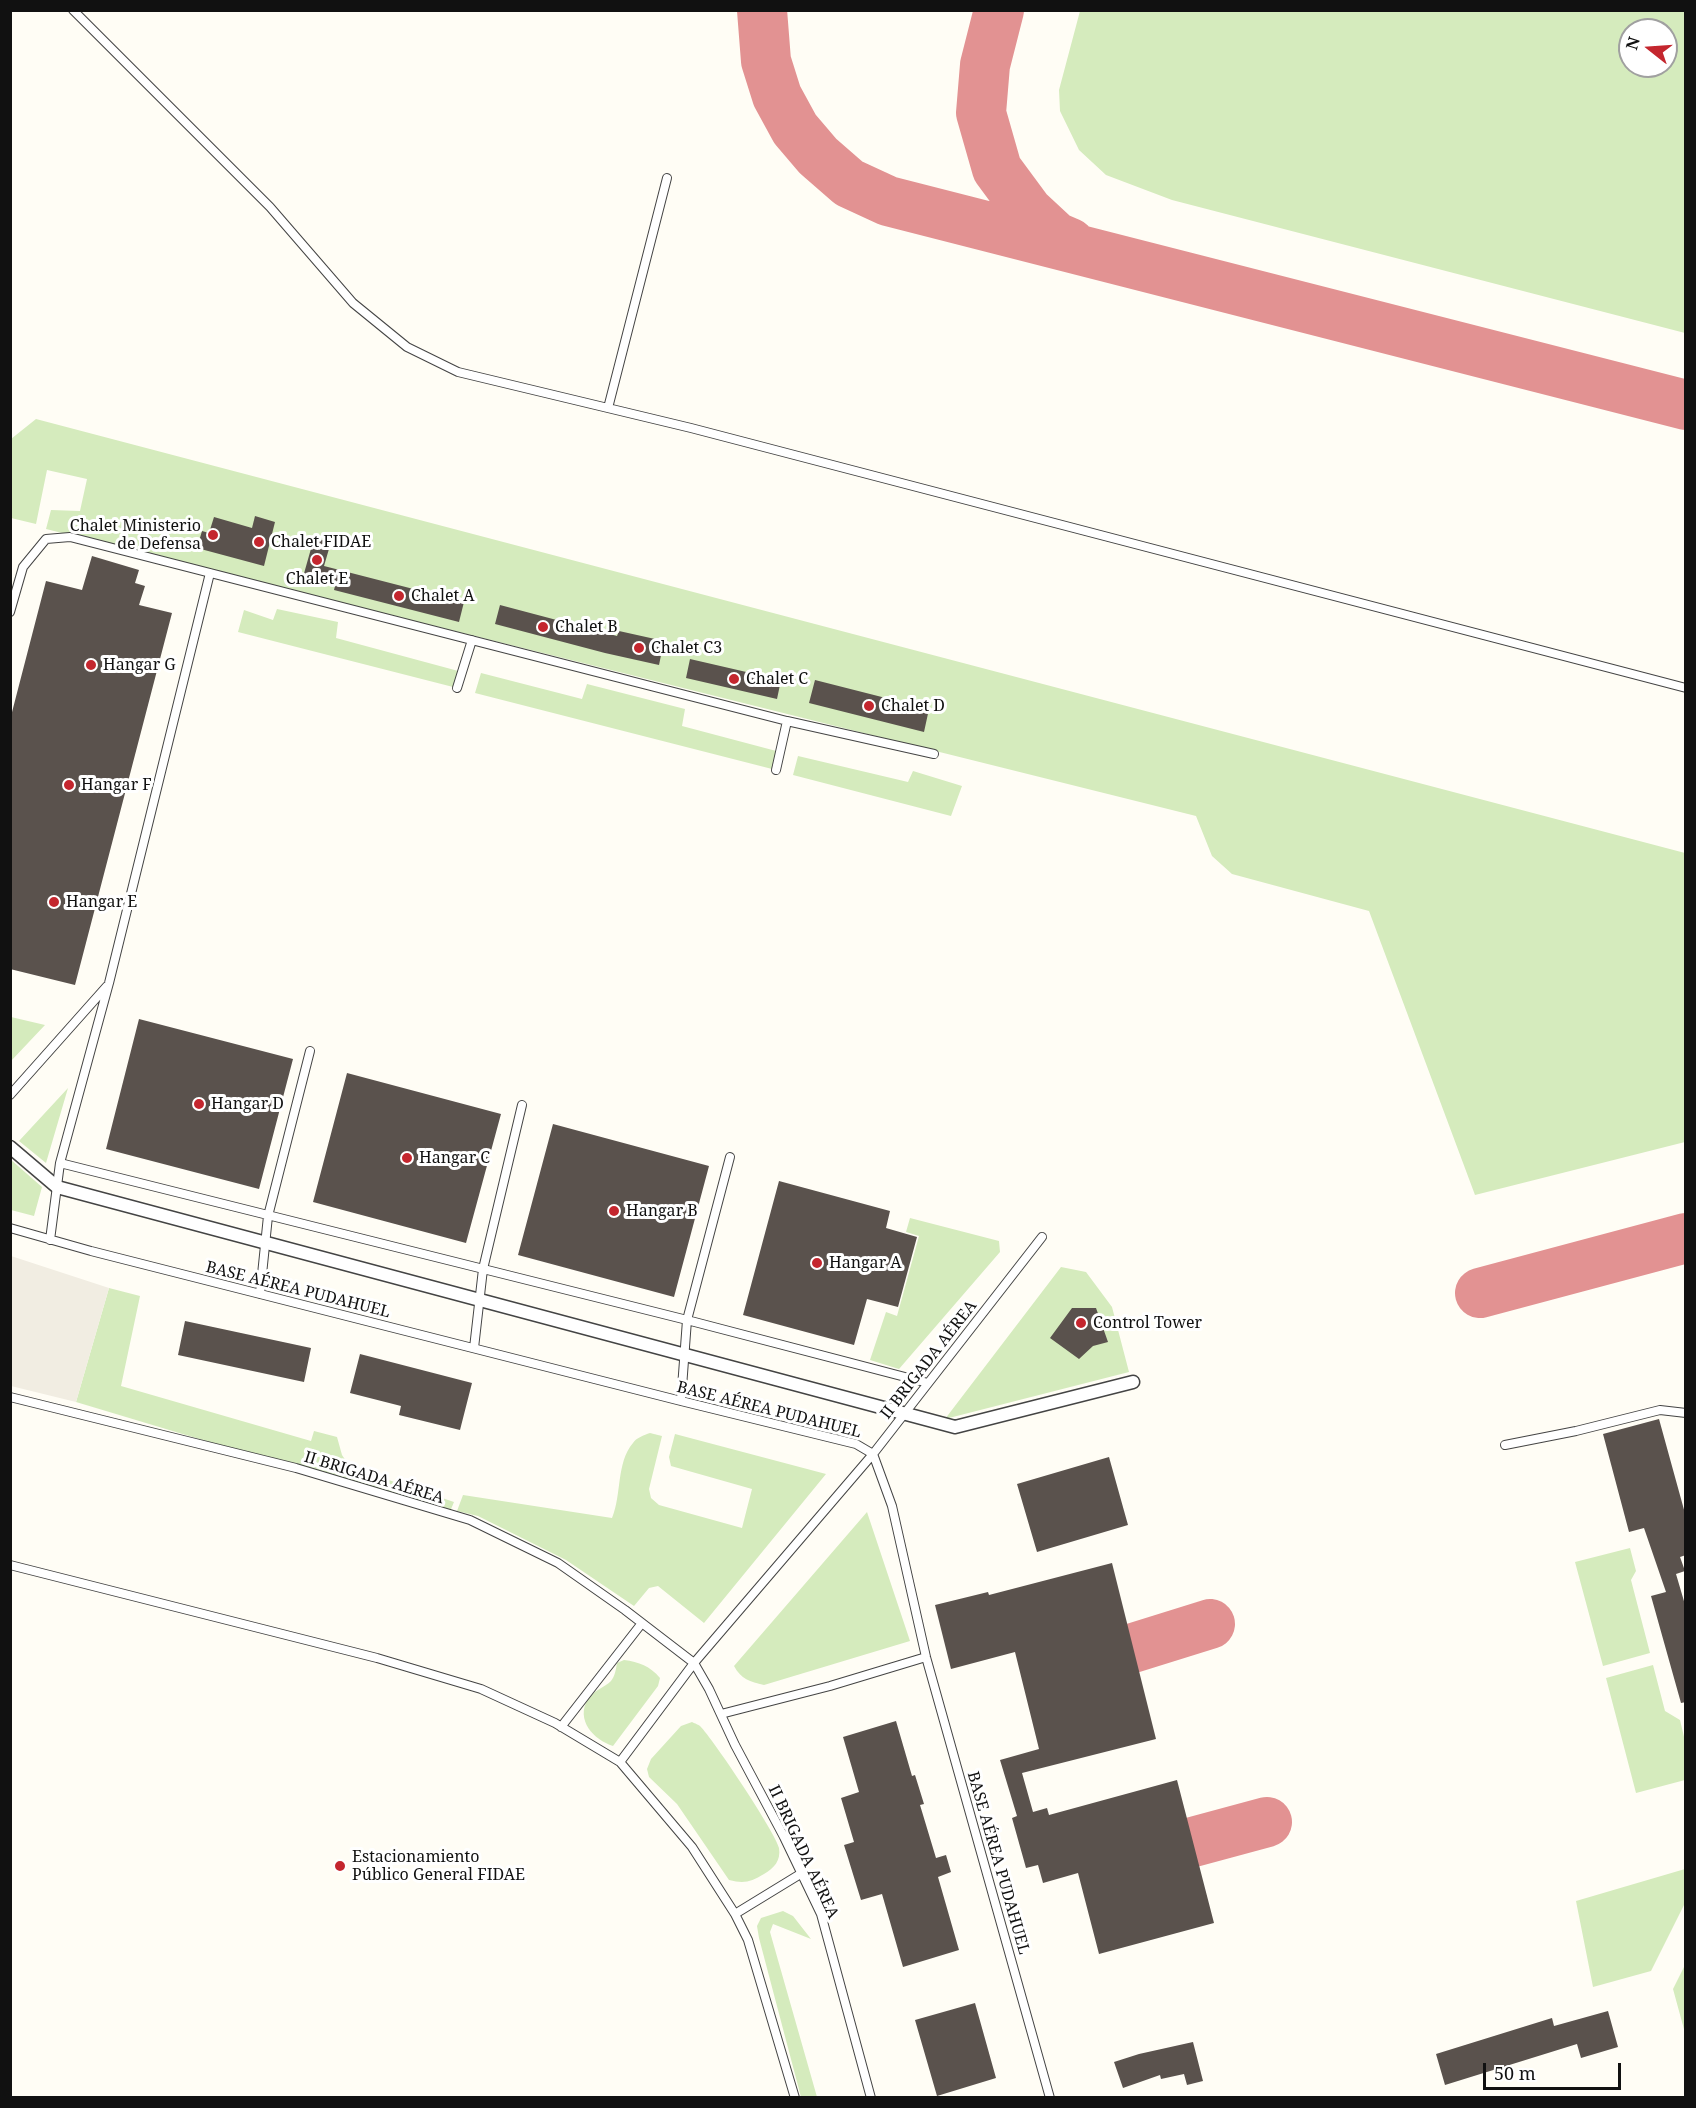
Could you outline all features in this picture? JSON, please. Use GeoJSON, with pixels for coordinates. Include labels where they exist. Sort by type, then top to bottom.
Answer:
{"type":"FeatureCollection","features":[{"type":"Feature","properties":{"kind":"street"},"geometry":{"type":"LineString","coordinates":[[10,1146],[57,1187],[955,1427],[1133,1382]]}},
{"type":"Feature","properties":{"kind":"lane"},"geometry":{"type":"LineString","coordinates":[[73,10],[270,207],[353,303],[407,347],[458,372],[691,428],[1686,688]]}},
{"type":"Feature","properties":{"kind":"lane"},"geometry":{"type":"LineString","coordinates":[[608,408],[667,178]]}},
{"type":"Feature","properties":{"kind":"lane"},"geometry":{"type":"LineString","coordinates":[[10,612],[23,567],[46,539],[70,537],[787,721],[934,754]]}},
{"type":"Feature","properties":{"kind":"lane"},"geometry":{"type":"LineString","coordinates":[[50,1240],[60,1163],[109,983],[210,573]]}},
{"type":"Feature","properties":{"kind":"lane"},"geometry":{"type":"LineString","coordinates":[[457,688],[472,640]]}},
{"type":"Feature","properties":{"kind":"lane"},"geometry":{"type":"LineString","coordinates":[[776,770],[787,721]]}},
{"type":"Feature","properties":{"kind":"lane"},"geometry":{"type":"LineString","coordinates":[[10,1095],[109,983]]}},
{"type":"Feature","properties":{"kind":"lane"},"geometry":{"type":"LineString","coordinates":[[260,1294],[268,1216],[310,1051]]}},
{"type":"Feature","properties":{"kind":"lane"},"geometry":{"type":"LineString","coordinates":[[474,1348],[483,1269],[522,1105]]}},
{"type":"Feature","properties":{"kind":"lane"},"geometry":{"type":"LineString","coordinates":[[681,1401],[687,1320],[730,1158]]}},
{"type":"Feature","properties":{"kind":"lane"},"geometry":{"type":"LineString","coordinates":[[60,1163],[687,1320],[928,1383]]}},
{"type":"Feature","properties":{"kind":"lane","name":"BASE AÉREA PUDAHUEL"},"geometry":{"type":"LineString","coordinates":[[10,1228],[260,1294],[856,1444],[873,1454],[892,1506],[926,1658],[1050,2097]]}},
{"type":"Feature","properties":{"kind":"lane","name":"II BRIGADA AÉREA"},"geometry":{"type":"LineString","coordinates":[[620,1762],[694,1663],[873,1454],[1042,1237]]}},
{"type":"Feature","properties":{"kind":"lane","name":"II BRIGADA AÉREA"},"geometry":{"type":"LineString","coordinates":[[10,1397],[296,1468],[470,1520],[558,1563],[694,1663],[710,1689],[735,1745],[821,1914],[871,2097]]}},
{"type":"Feature","properties":{"kind":"lane"},"geometry":{"type":"LineString","coordinates":[[1505,1445],[1576,1431],[1660,1410],[1686,1413]]}},
{"type":"Feature","properties":{"kind":"lane"},"geometry":{"type":"LineString","coordinates":[[10,1564],[377,1658],[481,1689],[561,1727],[620,1762],[692,1847],[735,1914],[748,1940],[795,2097]]}},
{"type":"Feature","properties":{"kind":"lane"},"geometry":{"type":"LineString","coordinates":[[561,1727],[642,1623]]}},
{"type":"Feature","properties":{"kind":"lane"},"geometry":{"type":"LineString","coordinates":[[721,1714],[926,1658]]}},
{"type":"Feature","properties":{"kind":"lane"},"geometry":{"type":"LineString","coordinates":[[735,1914],[802,1873]]}},
{"type":"Feature","properties":{"kind":"green space"},"geometry":{"type":"Polygon","coordinates":[[[1080,11],[1685,11],[1685,333],[1172,200],[1106,175],[1079,150],[1060,111],[1059,90],[1080,11]]]}},
{"type":"Feature","properties":{"kind":"green space"},"geometry":{"type":"Polygon","coordinates":[[[36,419],[1685,853],[1685,1142],[1475,1195],[1369,911],[1232,874],[1212,856],[1196,816],[46,529],[51,510],[80,511],[87,479],[47,470],[36,524],[11,518],[11,439],[36,419]]]}},
{"type":"Feature","properties":{"kind":"green space"},"geometry":{"type":"Polygon","coordinates":[[[277,609],[338,622],[336,638],[462,672],[457,688],[238,632],[244,610],[273,620],[277,609]]]}},
{"type":"Feature","properties":{"kind":"green space"},"geometry":{"type":"Polygon","coordinates":[[[481,673],[582,699],[587,684],[685,709],[682,726],[780,752],[776,770],[475,693],[481,673]]]}},
{"type":"Feature","properties":{"kind":"green space"},"geometry":{"type":"Polygon","coordinates":[[[798,756],[908,782],[913,771],[962,786],[951,816],[793,775],[798,756]]]}},
{"type":"Feature","properties":{"kind":"green space"},"geometry":{"type":"Polygon","coordinates":[[[10,1017],[45,1025],[11,1061],[10,1017]]]}},
{"type":"Feature","properties":{"kind":"green space"},"geometry":{"type":"Polygon","coordinates":[[[68,1088],[46,1163],[19,1141],[68,1088]]]}},
{"type":"Feature","properties":{"kind":"green space"},"geometry":{"type":"Polygon","coordinates":[[[10,1159],[42,1187],[34,1216],[11,1210],[10,1159]]]}},
{"type":"Feature","properties":{"kind":"green space"},"geometry":{"type":"Polygon","coordinates":[[[910,1218],[999,1241],[1000,1252],[899,1369],[870,1360],[886,1312],[897,1316],[919,1236],[906,1232],[910,1218]]]}},
{"type":"Feature","properties":{"kind":"green space"},"geometry":{"type":"Polygon","coordinates":[[[1061,1267],[1086,1272],[1112,1307],[1129,1372],[945,1419],[1061,1267]]]}},
{"type":"Feature","properties":{"kind":"green space"},"geometry":{"type":"Polygon","coordinates":[[[109,1288],[140,1296],[121,1386],[311,1441],[314,1431],[337,1437],[342,1455],[350,1467],[454,1502],[449,1514],[76,1402],[109,1288]]]}},
{"type":"Feature","properties":{"kind":"green space"},"geometry":{"type":"Polygon","coordinates":[[[650,1433],[662,1436],[649,1489],[651,1498],[659,1505],[742,1528],[752,1489],[671,1466],[669,1457],[675,1434],[826,1474],[704,1623],[658,1586],[649,1588],[634,1606],[566,1560],[478,1516],[457,1511],[463,1495],[612,1518],[624,1460],[628,1451],[636,1440],[650,1433]]]}},
{"type":"Feature","properties":{"kind":"green space"},"geometry":{"type":"Polygon","coordinates":[[[867,1512],[910,1641],[764,1685],[743,1677],[734,1666],[867,1512]]]}},
{"type":"Feature","properties":{"kind":"green space"},"geometry":{"type":"Polygon","coordinates":[[[1630,1548],[1636,1571],[1631,1580],[1650,1653],[1603,1666],[1575,1562],[1630,1548]]]}},
{"type":"Feature","properties":{"kind":"green space"},"geometry":{"type":"Polygon","coordinates":[[[624,1660],[644,1665],[660,1678],[658,1686],[613,1746],[593,1734],[585,1722],[584,1714],[590,1696],[611,1681],[617,1663],[624,1660]]]}},
{"type":"Feature","properties":{"kind":"green space"},"geometry":{"type":"Polygon","coordinates":[[[1653,1665],[1665,1711],[1680,1720],[1685,1741],[1685,1780],[1636,1793],[1606,1678],[1653,1665]]]}},
{"type":"Feature","properties":{"kind":"green space"},"geometry":{"type":"Polygon","coordinates":[[[692,1722],[700,1726],[707,1734],[730,1766],[767,1824],[779,1848],[779,1857],[774,1867],[751,1880],[739,1882],[729,1880],[677,1804],[649,1777],[647,1769],[651,1759],[681,1726],[692,1722]]]}},
{"type":"Feature","properties":{"kind":"green space"},"geometry":{"type":"Polygon","coordinates":[[[1685,1869],[1685,1903],[1651,1971],[1593,1987],[1576,1901],[1685,1869]]]}},
{"type":"Feature","properties":{"kind":"green space"},"geometry":{"type":"Polygon","coordinates":[[[783,1911],[793,1916],[811,1939],[773,1924],[770,1932],[817,2097],[801,2097],[759,1938],[757,1926],[761,1918],[783,1911]]]}},
{"type":"Feature","properties":{"kind":"green space"},"geometry":{"type":"Polygon","coordinates":[[[1685,1965],[1685,2033],[1673,1989],[1685,1965]]]}},
{"type":"Feature","properties":{"kind":"shaded area"},"geometry":{"type":"Polygon","coordinates":[[[11,1256],[109,1288],[76,1402],[11,1386],[11,1256]]]}},
{"type":"Feature","properties":{"kind":"building"},"geometry":{"type":"Polygon","coordinates":[[[255,516],[275,522],[264,566],[197,548],[202,531],[209,533],[214,517],[252,528],[255,516]]]}},
{"type":"Feature","properties":{"kind":"building","name":"Chalet A"},"geometry":{"type":"Polygon","coordinates":[[[314,538],[331,542],[324,566],[464,602],[459,622],[334,590],[335,586],[303,577],[314,538]]]}},
{"type":"Feature","properties":{"kind":"building"},"geometry":{"type":"Polygon","coordinates":[[[92,556],[139,570],[135,583],[145,586],[139,605],[172,613],[75,985],[10,969],[11,716],[46,581],[82,590],[92,556]]]}},
{"type":"Feature","properties":{"kind":"building"},"geometry":{"type":"Polygon","coordinates":[[[500,605],[617,636],[619,631],[664,641],[659,665],[495,624],[500,605]]]}},
{"type":"Feature","properties":{"kind":"building","name":"Chalet C"},"geometry":{"type":"Polygon","coordinates":[[[690,659],[781,680],[777,699],[686,678],[690,659]]]}},
{"type":"Feature","properties":{"kind":"building","name":"Chalet D"},"geometry":{"type":"Polygon","coordinates":[[[815,680],[929,709],[924,732],[809,703],[815,680]]]}},
{"type":"Feature","properties":{"kind":"building","name":"Hangar D"},"geometry":{"type":"Polygon","coordinates":[[[139,1019],[293,1059],[259,1189],[106,1149],[139,1019]]]}},
{"type":"Feature","properties":{"kind":"building","name":"Hangar C"},"geometry":{"type":"Polygon","coordinates":[[[347,1073],[501,1114],[466,1243],[313,1202],[347,1073]]]}},
{"type":"Feature","properties":{"kind":"building","name":"Hangar B"},"geometry":{"type":"Polygon","coordinates":[[[553,1124],[709,1166],[674,1297],[518,1255],[553,1124]]]}},
{"type":"Feature","properties":{"kind":"building","name":"Hangar A"},"geometry":{"type":"Polygon","coordinates":[[[779,1181],[890,1211],[886,1228],[917,1237],[898,1307],[867,1299],[854,1345],[743,1315],[779,1181]]]}},
{"type":"Feature","properties":{"kind":"building","name":"Control Tower"},"geometry":{"type":"Polygon","coordinates":[[[1072,1308],[1096,1308],[1108,1342],[1093,1346],[1079,1359],[1050,1338],[1072,1308]]]}},
{"type":"Feature","properties":{"kind":"building"},"geometry":{"type":"Polygon","coordinates":[[[185,1321],[311,1348],[304,1382],[178,1355],[185,1321]]]}},
{"type":"Feature","properties":{"kind":"building"},"geometry":{"type":"Polygon","coordinates":[[[360,1354],[472,1383],[460,1430],[399,1415],[401,1406],[350,1393],[360,1354]]]}},
{"type":"Feature","properties":{"kind":"building"},"geometry":{"type":"Polygon","coordinates":[[[1659,1419],[1686,1517],[1686,1555],[1680,1557],[1685,1571],[1676,1574],[1686,1608],[1686,1702],[1681,1703],[1651,1596],[1666,1592],[1644,1528],[1629,1532],[1603,1434],[1659,1419]]]}},
{"type":"Feature","properties":{"kind":"building"},"geometry":{"type":"Polygon","coordinates":[[[1109,1457],[1128,1525],[1037,1552],[1017,1484],[1109,1457]]]}},
{"type":"Feature","properties":{"kind":"building"},"geometry":{"type":"Polygon","coordinates":[[[1112,1563],[1156,1739],[1022,1773],[1033,1812],[1047,1808],[1049,1815],[1177,1780],[1214,1923],[1099,1954],[1078,1873],[1043,1883],[1038,1865],[1026,1868],[1012,1818],[1017,1816],[1000,1760],[1039,1749],[1015,1652],[951,1669],[935,1605],[988,1592],[989,1595],[1112,1563]]]}},
{"type":"Feature","properties":{"kind":"building"},"geometry":{"type":"Polygon","coordinates":[[[896,1721],[912,1776],[915,1775],[924,1804],[920,1805],[936,1858],[946,1855],[951,1872],[938,1877],[959,1950],[903,1967],[882,1894],[861,1900],[844,1845],[854,1842],[841,1798],[859,1792],[843,1737],[896,1721]]]}},
{"type":"Feature","properties":{"kind":"building"},"geometry":{"type":"Polygon","coordinates":[[[975,2003],[996,2078],[937,2096],[915,2020],[975,2003]]]}},
{"type":"Feature","properties":{"kind":"building"},"geometry":{"type":"Polygon","coordinates":[[[1608,2011],[1618,2047],[1581,2058],[1577,2044],[1445,2085],[1436,2054],[1552,2018],[1554,2026],[1608,2011]]]}},
{"type":"Feature","properties":{"kind":"building"},"geometry":{"type":"Polygon","coordinates":[[[1193,2042],[1203,2081],[1187,2085],[1184,2074],[1161,2079],[1160,2075],[1123,2088],[1114,2062],[1193,2042]]]}},
{"type":"Feature","properties":{"kind":"taxiway"},"geometry":{"type":"LineString","coordinates":[[762,10],[766,61],[777,96],[795,129],[818,156],[849,183],[888,201],[1686,405]]}},
{"type":"Feature","properties":{"kind":"taxiway"},"geometry":{"type":"LineString","coordinates":[[999,10],[985,65],[981,113],[997,169],[1028,211],[1056,237],[1070,243]]}},
{"type":"Feature","properties":{"kind":"taxiway"},"geometry":{"type":"LineString","coordinates":[[1480,1293],[1686,1238]]}},
{"type":"Feature","properties":{"kind":"taxiway"},"geometry":{"type":"LineString","coordinates":[[1133,1648],[1210,1624]]}},
{"type":"Feature","properties":{"kind":"taxiway"},"geometry":{"type":"LineString","coordinates":[[1193,1842],[1267,1822]]}},
{"type":"Feature","properties":{"kind":"place","name":"Chalet Ministerio de Defensa"},"geometry":{"type":"Point","coordinates":[213,535]}},
{"type":"Feature","properties":{"kind":"place","name":"Chalet FIDAE"},"geometry":{"type":"Point","coordinates":[259,542]}},
{"type":"Feature","properties":{"kind":"place","name":"Chalet E"},"geometry":{"type":"Point","coordinates":[317,560]}},
{"type":"Feature","properties":{"kind":"place","name":"Chalet A"},"geometry":{"type":"Point","coordinates":[399,596]}},
{"type":"Feature","properties":{"kind":"place","name":"Chalet B"},"geometry":{"type":"Point","coordinates":[543,627]}},
{"type":"Feature","properties":{"kind":"place","name":"Chalet C3"},"geometry":{"type":"Point","coordinates":[639,648]}},
{"type":"Feature","properties":{"kind":"place","name":"Hangar G"},"geometry":{"type":"Point","coordinates":[91,665]}},
{"type":"Feature","properties":{"kind":"place","name":"Chalet C"},"geometry":{"type":"Point","coordinates":[734,679]}},
{"type":"Feature","properties":{"kind":"place","name":"Chalet D"},"geometry":{"type":"Point","coordinates":[869,706]}},
{"type":"Feature","properties":{"kind":"place","name":"Hangar F"},"geometry":{"type":"Point","coordinates":[69,785]}},
{"type":"Feature","properties":{"kind":"place","name":"Hangar E"},"geometry":{"type":"Point","coordinates":[54,902]}},
{"type":"Feature","properties":{"kind":"place","name":"Hangar D"},"geometry":{"type":"Point","coordinates":[199,1104]}},
{"type":"Feature","properties":{"kind":"place","name":"Hangar C"},"geometry":{"type":"Point","coordinates":[407,1158]}},
{"type":"Feature","properties":{"kind":"place","name":"Hangar B"},"geometry":{"type":"Point","coordinates":[614,1211]}},
{"type":"Feature","properties":{"kind":"place","name":"Hangar A"},"geometry":{"type":"Point","coordinates":[817,1263]}},
{"type":"Feature","properties":{"kind":"place","name":"Control Tower"},"geometry":{"type":"Point","coordinates":[1081,1323]}},
{"type":"Feature","properties":{"kind":"place","name":"Estacionamiento Público General FIDAE"},"geometry":{"type":"Point","coordinates":[340,1866]}}]}
